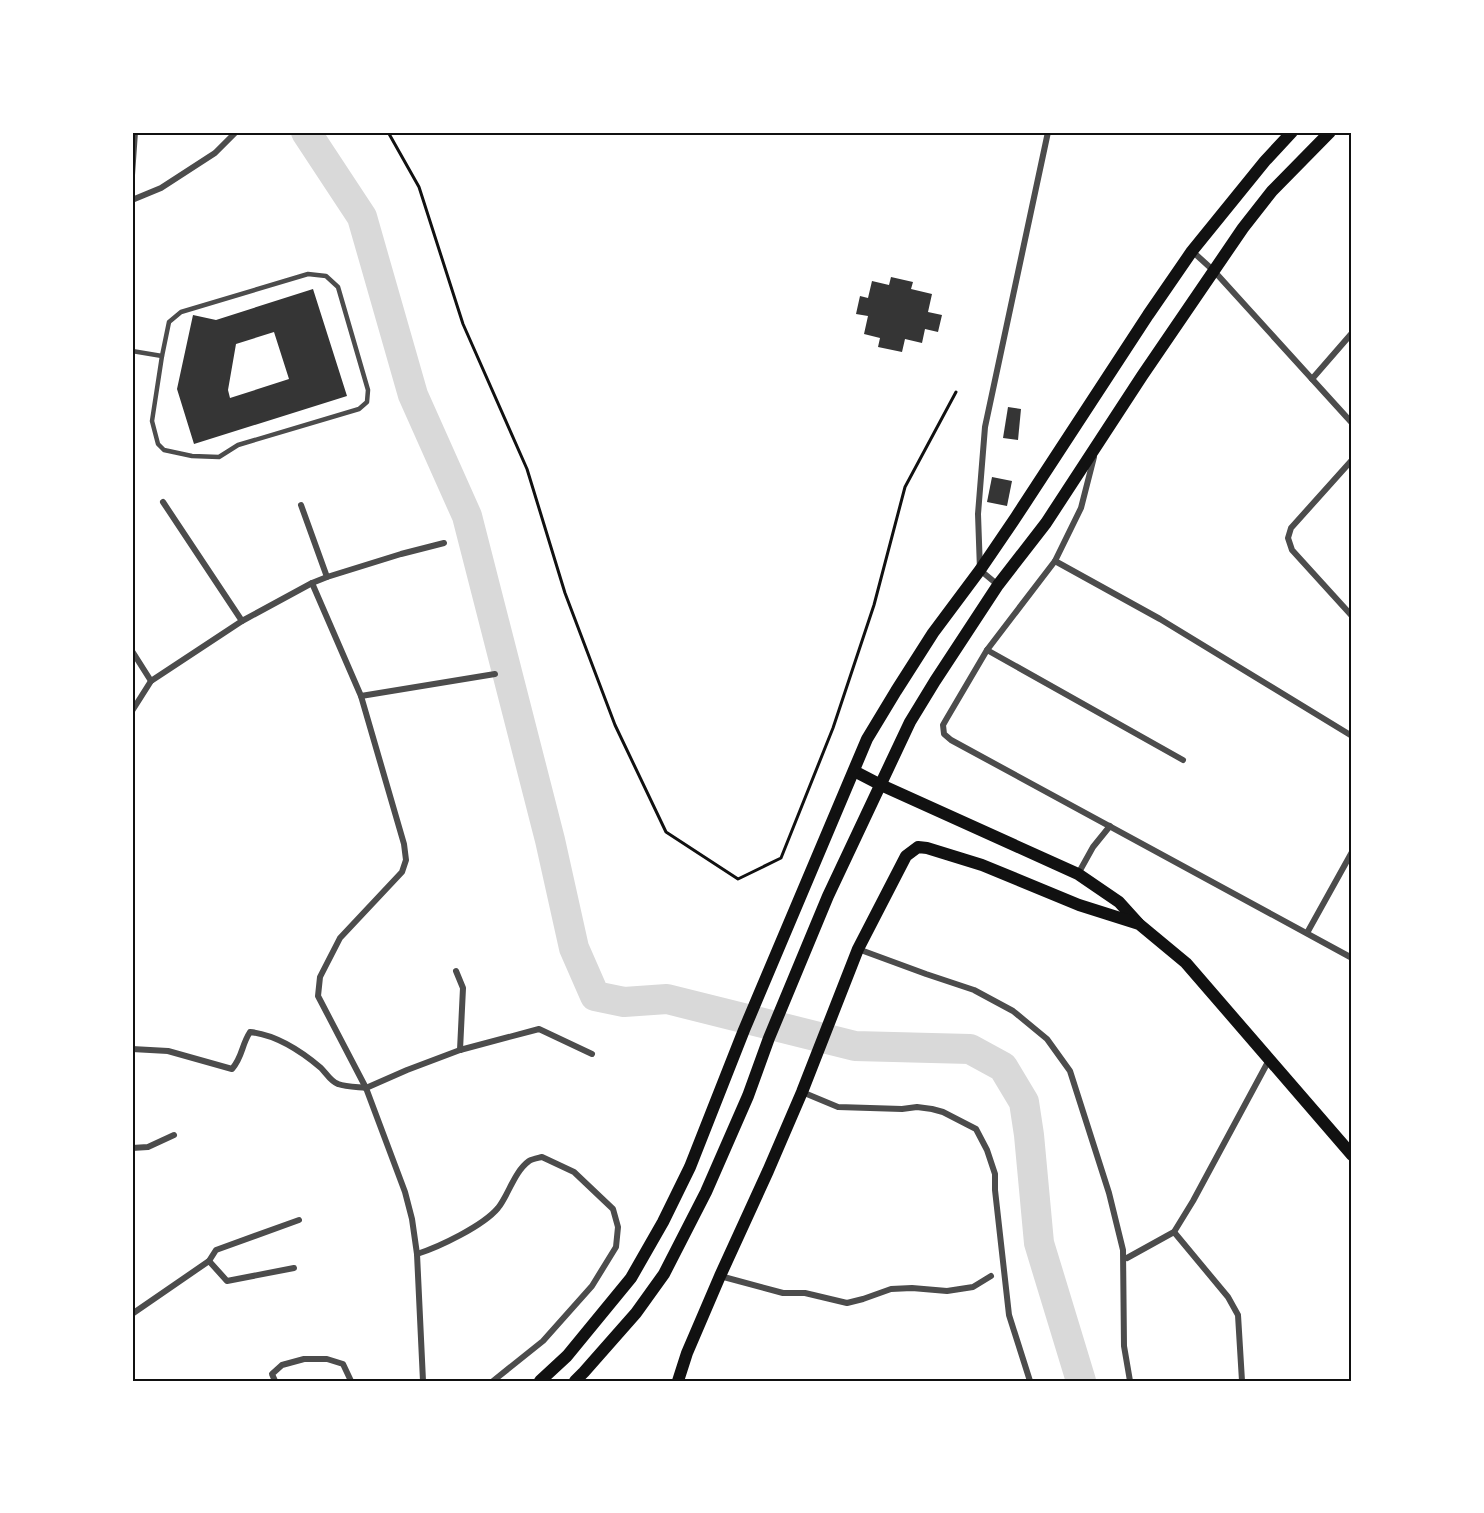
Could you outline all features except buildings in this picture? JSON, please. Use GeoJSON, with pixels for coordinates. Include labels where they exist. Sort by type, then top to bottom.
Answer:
{"type":"FeatureCollection","features":[{"type":"Feature","properties":{"kind":"main road"},"geometry":{"type":"LineString","coordinates":[[540,1381],[567,1356],[632,1278],[663,1222],[690,1167],[744,1030],[867,739],[933,633],[1016,517],[1192,251],[1265,161],[1292,132]]}},
{"type":"Feature","properties":{"kind":"main road"},"geometry":{"type":"LineString","coordinates":[[575,1381],[636,1313],[664,1274],[706,1192],[748,1096],[769,1038],[828,896],[910,722],[998,585],[1046,523],[1142,376],[1243,228],[1272,191],[1330,132]]}},
{"type":"Feature","properties":{"kind":"main road"},"geometry":{"type":"LineString","coordinates":[[854,771],[1078,874],[1119,902],[1139,924],[1186,963],[1352,1155]]}},
{"type":"Feature","properties":{"kind":"main road"},"geometry":{"type":"LineString","coordinates":[[678,1381],[687,1353],[720,1276],[802,1092],[858,949],[906,855],[918,847],[927,848],[981,865],[1079,905],[1139,924]]}},
{"type":"Feature","properties":{"kind":"street"},"geometry":{"type":"LineString","coordinates":[[132,175],[135,132]]}},
{"type":"Feature","properties":{"kind":"street"},"geometry":{"type":"LineString","coordinates":[[132,200],[161,188],[215,153],[236,132]]}},
{"type":"Feature","properties":{"kind":"street"},"geometry":{"type":"LineString","coordinates":[[998,585],[980,570],[978,514],[985,427],[1048,132]]}},
{"type":"Feature","properties":{"kind":"street"},"geometry":{"type":"LineString","coordinates":[[1192,251],[1214,272],[1352,423]]}},
{"type":"Feature","properties":{"kind":"street"},"geometry":{"type":"LineString","coordinates":[[1312,379],[1352,333]]}},
{"type":"Feature","properties":{"kind":"street"},"geometry":{"type":"LineString","coordinates":[[1096,447],[1081,508],[1055,561],[987,650],[943,725],[944,734],[951,740],[1352,958]]}},
{"type":"Feature","properties":{"kind":"street"},"geometry":{"type":"LineString","coordinates":[[1352,460],[1291,528],[1288,538],[1292,550],[1352,616]]}},
{"type":"Feature","properties":{"kind":"street"},"geometry":{"type":"LineString","coordinates":[[163,502],[242,621]]}},
{"type":"Feature","properties":{"kind":"street"},"geometry":{"type":"LineString","coordinates":[[301,505],[327,577]]}},
{"type":"Feature","properties":{"kind":"street"},"geometry":{"type":"LineString","coordinates":[[132,711],[152,681],[242,621],[312,583],[401,554],[444,543]]}},
{"type":"Feature","properties":{"kind":"street"},"geometry":{"type":"LineString","coordinates":[[1055,561],[1160,619],[1352,736]]}},
{"type":"Feature","properties":{"kind":"street"},"geometry":{"type":"LineString","coordinates":[[312,583],[360,696],[404,844],[406,860],[402,872],[340,938],[320,977],[318,996],[366,1088],[405,1192],[417,1254],[423,1381]]}},
{"type":"Feature","properties":{"kind":"street"},"geometry":{"type":"LineString","coordinates":[[987,650],[1183,760]]}},
{"type":"Feature","properties":{"kind":"street"},"geometry":{"type":"LineString","coordinates":[[132,651],[152,681]]}},
{"type":"Feature","properties":{"kind":"street"},"geometry":{"type":"LineString","coordinates":[[360,696],[495,674]]}},
{"type":"Feature","properties":{"kind":"street"},"geometry":{"type":"LineString","coordinates":[[1078,874],[1093,847],[1110,826]]}},
{"type":"Feature","properties":{"kind":"street"},"geometry":{"type":"LineString","coordinates":[[1307,933],[1352,852]]}},
{"type":"Feature","properties":{"kind":"street"},"geometry":{"type":"LineString","coordinates":[[858,949],[974,990],[1013,1011],[1047,1039],[1070,1071],[1109,1193],[1123,1250],[1124,1346],[1130,1381]]}},
{"type":"Feature","properties":{"kind":"street"},"geometry":{"type":"LineString","coordinates":[[456,971],[463,988],[460,1050]]}},
{"type":"Feature","properties":{"kind":"street"},"geometry":{"type":"LineString","coordinates":[[132,1049],[168,1051],[232,1069],[240,1059],[244,1041],[250,1032],[262,1033],[302,1053],[336,1084],[366,1088],[460,1050],[539,1029],[592,1054]]}},
{"type":"Feature","properties":{"kind":"street"},"geometry":{"type":"LineString","coordinates":[[1127,1258],[1174,1232],[1270,1059]]}},
{"type":"Feature","properties":{"kind":"street"},"geometry":{"type":"LineString","coordinates":[[802,1092],[838,1107],[932,1109],[944,1112],[976,1129],[987,1150],[995,1174],[1009,1315],[1030,1381]]}},
{"type":"Feature","properties":{"kind":"street"},"geometry":{"type":"LineString","coordinates":[[132,1148],[148,1147],[174,1135]]}},
{"type":"Feature","properties":{"kind":"street"},"geometry":{"type":"LineString","coordinates":[[417,1254],[436,1248],[477,1225],[498,1209],[521,1170],[530,1161],[542,1157],[574,1172],[613,1209],[618,1227],[615,1246],[592,1286],[543,1341],[493,1381]]}},
{"type":"Feature","properties":{"kind":"street"},"geometry":{"type":"LineString","coordinates":[[132,1314],[209,1261],[216,1250],[299,1220]]}},
{"type":"Feature","properties":{"kind":"street"},"geometry":{"type":"LineString","coordinates":[[1174,1232],[1228,1296],[1238,1315],[1242,1381]]}},
{"type":"Feature","properties":{"kind":"street"},"geometry":{"type":"LineString","coordinates":[[209,1261],[227,1281],[294,1268]]}},
{"type":"Feature","properties":{"kind":"street"},"geometry":{"type":"LineString","coordinates":[[720,1276],[783,1293],[805,1293],[847,1303],[891,1289],[947,1291],[973,1287],[991,1276]]}},
{"type":"Feature","properties":{"kind":"street"},"geometry":{"type":"LineString","coordinates":[[275,1381],[272,1374],[282,1365],[304,1359],[327,1359],[343,1364],[351,1381]]}},
{"type":"Feature","properties":{"kind":"lane"},"geometry":{"type":"LineString","coordinates":[[308,274],[326,276],[338,288],[368,390],[367,402],[359,410],[257,439],[219,456],[192,456],[164,450],[158,444],[152,421],[162,356],[169,322],[181,312],[308,274]]}},
{"type":"Feature","properties":{"kind":"lane"},"geometry":{"type":"LineString","coordinates":[[132,351],[162,356]]}},
{"type":"Feature","properties":{"kind":"path"},"geometry":{"type":"LineString","coordinates":[[388,132],[419,187],[463,324],[527,470],[565,593],[615,725],[666,832],[738,879],[781,858],[833,728],[874,605],[905,487],[956,392]]}},
{"type":"Feature","properties":{"kind":"waterway"},"geometry":{"type":"LineString","coordinates":[[306,132],[362,217],[413,395],[467,516],[550,840],[574,948],[595,996],[624,1002],[667,999],[855,1046],[970,1049],[1003,1067],[1024,1102],[1039,1243],[1081,1381]]}}]}
